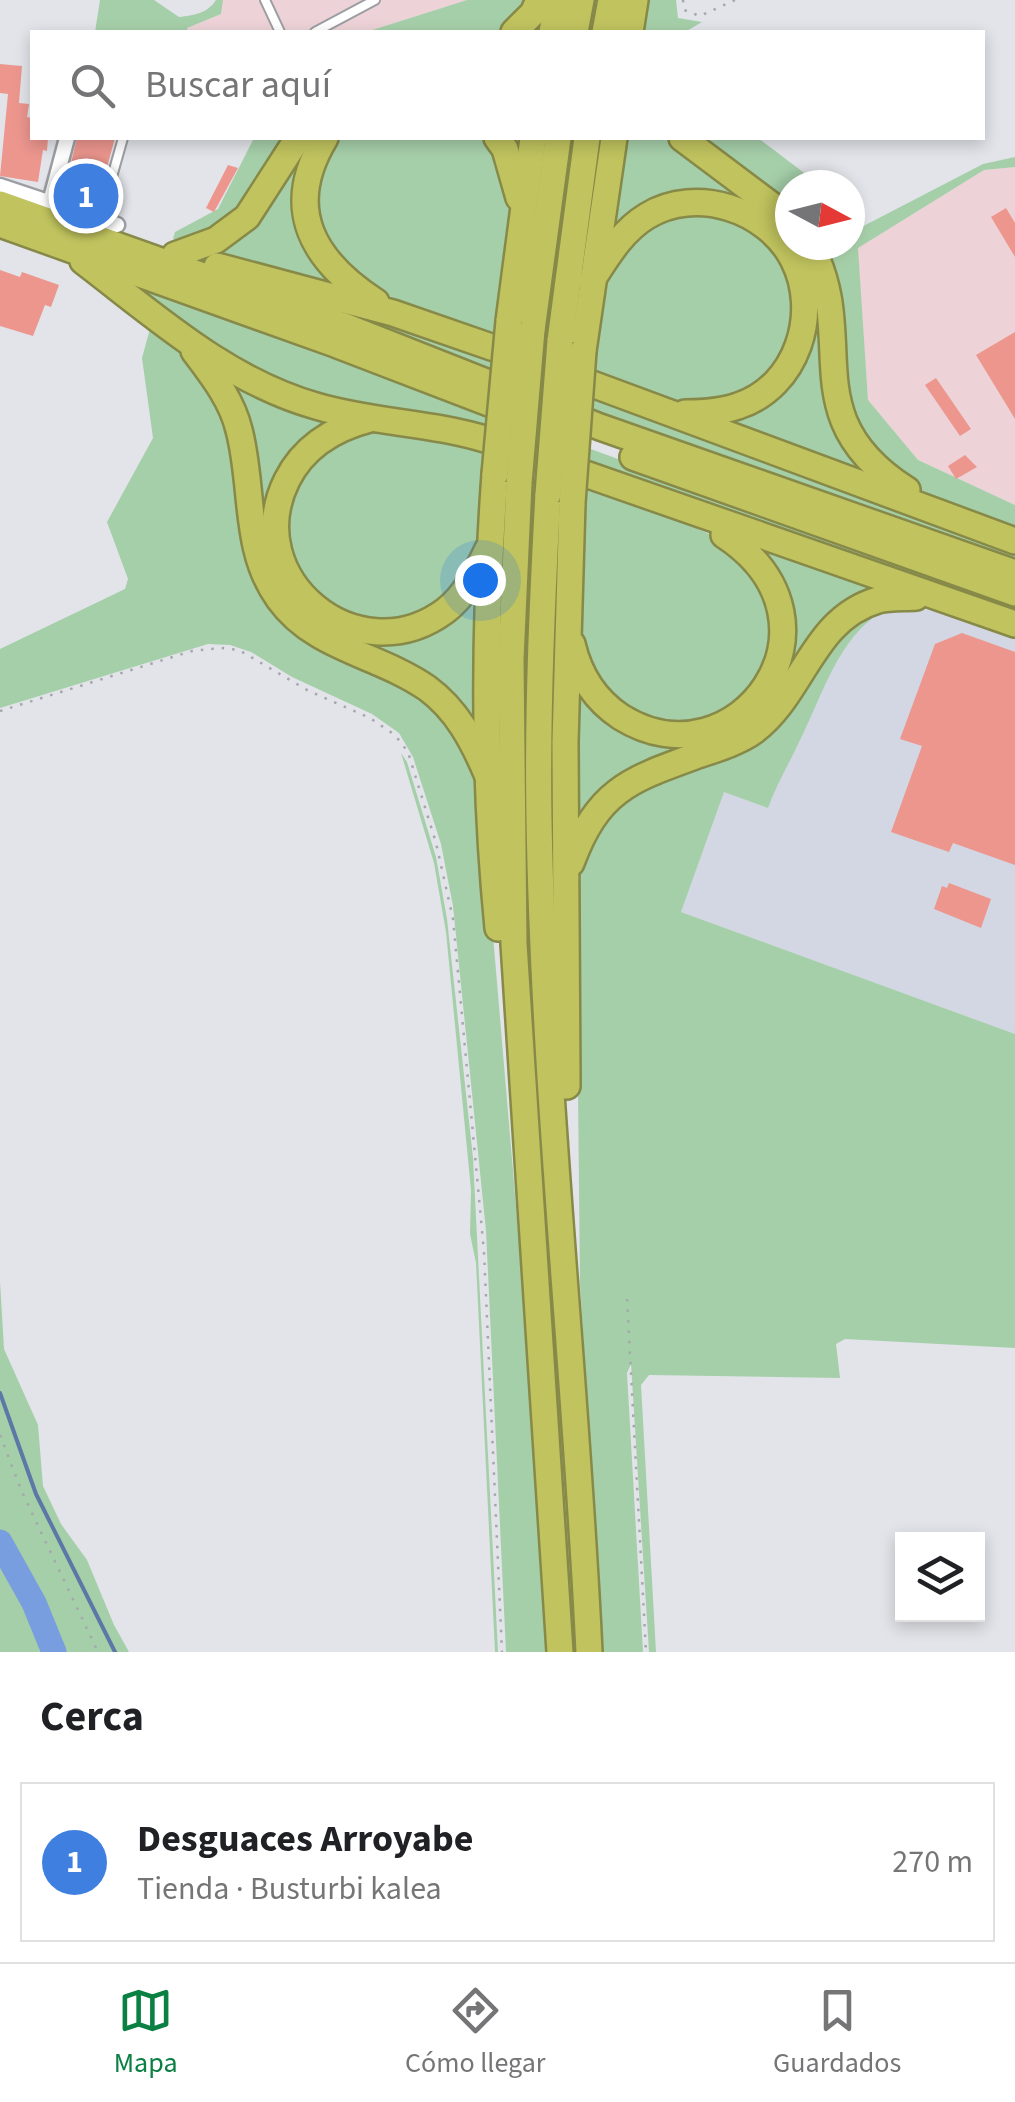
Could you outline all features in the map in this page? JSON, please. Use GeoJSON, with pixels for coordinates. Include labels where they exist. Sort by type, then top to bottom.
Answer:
{"type":"FeatureCollection","features":[{"type":"Feature","properties":{"kind":"highway"},"geometry":{"type":"LineString","coordinates":[[516,30],[539,0]]}},
{"type":"Feature","properties":{"kind":"highway"},"geometry":{"type":"LineString","coordinates":[[552,30],[558,0]]}},
{"type":"Feature","properties":{"kind":"highway"},"geometry":{"type":"LineString","coordinates":[[575,30],[581,0]]}},
{"type":"Feature","properties":{"kind":"highway"},"geometry":{"type":"LineString","coordinates":[[605,30],[610,0]]}},
{"type":"Feature","properties":{"kind":"highway"},"geometry":{"type":"LineString","coordinates":[[175,255],[216,240],[247,217],[297,140]]}},
{"type":"Feature","properties":{"kind":"highway"},"geometry":{"type":"LineString","coordinates":[[324,140],[307,182],[308,223],[316,244],[339,276],[393,313]]}},
{"type":"Feature","properties":{"kind":"highway"},"geometry":{"type":"LineString","coordinates":[[499,140],[506,149],[515,177],[521,212],[520,483],[511,659],[510,818],[516,1010],[560,1652]]}},
{"type":"Feature","properties":{"kind":"highway"},"geometry":{"type":"LineString","coordinates":[[521,212],[534,140]]}},
{"type":"Feature","properties":{"kind":"highway"},"geometry":{"type":"LineString","coordinates":[[516,1010],[502,972],[487,774],[490,545],[495,474],[558,140]]}},
{"type":"Feature","properties":{"kind":"highway"},"geometry":{"type":"LineString","coordinates":[[587,140],[560,498],[540,665],[539,818],[550,1077],[589,1652]]}},
{"type":"Feature","properties":{"kind":"highway"},"geometry":{"type":"LineString","coordinates":[[572,346],[592,280],[614,140]]}},
{"type":"Feature","properties":{"kind":"highway"},"geometry":{"type":"LineString","coordinates":[[685,140],[775,208]]}},
{"type":"Feature","properties":{"kind":"highway"},"geometry":{"type":"LineString","coordinates":[[592,280],[611,250],[648,215],[690,203],[708,203],[746,213],[782,242],[794,260],[805,303],[804,325],[789,366],[762,394],[741,406],[670,413]]}},
{"type":"Feature","properties":{"kind":"highway"},"geometry":{"type":"LineString","coordinates":[[0,204],[393,313],[1015,540]]}},
{"type":"Feature","properties":{"kind":"highway"},"geometry":{"type":"LineString","coordinates":[[0,224],[1015,593]]}},
{"type":"Feature","properties":{"kind":"highway"},"geometry":{"type":"LineString","coordinates":[[123,236],[600,427],[1015,573]]}},
{"type":"Feature","properties":{"kind":"highway"},"geometry":{"type":"LineString","coordinates":[[65,247],[185,339],[228,367],[287,396],[374,418],[447,427],[1015,624]]}},
{"type":"Feature","properties":{"kind":"highway"},"geometry":{"type":"LineString","coordinates":[[817,260],[826,290],[835,388],[846,428],[870,464],[940,512]]}},
{"type":"Feature","properties":{"kind":"highway"},"geometry":{"type":"LineString","coordinates":[[185,339],[226,398],[238,426],[258,556],[278,597],[306,628],[320,637],[426,688],[463,725],[487,774]]}},
{"type":"Feature","properties":{"kind":"highway"},"geometry":{"type":"LineString","coordinates":[[374,418],[348,425],[314,445],[291,472],[284,487],[275,520],[278,554],[300,595],[312,607],[342,624],[376,631],[414,626],[445,611],[458,598],[490,545]]}},
{"type":"Feature","properties":{"kind":"highway"},"geometry":{"type":"LineString","coordinates":[[560,498],[567,624],[567,1102],[560,1190]]}},
{"type":"Feature","properties":{"kind":"highway"},"geometry":{"type":"LineString","coordinates":[[567,624],[576,663],[593,692],[632,724],[680,736],[728,722],[749,708],[769,684],[778,659],[784,634],[781,603],[749,551],[690,513]]}},
{"type":"Feature","properties":{"kind":"highway"},"geometry":{"type":"LineString","coordinates":[[566,877],[593,815],[620,788],[645,774],[754,731],[780,703],[824,636],[848,614],[879,599],[928,596]]}},
{"type":"Feature","properties":{"kind":"street"},"geometry":{"type":"LineString","coordinates":[[50,202],[66,140]]}},
{"type":"Feature","properties":{"kind":"street"},"geometry":{"type":"LineString","coordinates":[[0,186],[100,219],[123,236]]}},
{"type":"Feature","properties":{"kind":"lane"},"geometry":{"type":"LineString","coordinates":[[265,0],[279,30]]}},
{"type":"Feature","properties":{"kind":"lane"},"geometry":{"type":"LineString","coordinates":[[319,30],[376,0]]}},
{"type":"Feature","properties":{"kind":"lane"},"geometry":{"type":"LineString","coordinates":[[100,219],[122,140]]}},
{"type":"Feature","properties":{"kind":"path"},"geometry":{"type":"LineString","coordinates":[[682,0],[684,10],[700,16],[735,0]]}},
{"type":"Feature","properties":{"kind":"path"},"geometry":{"type":"LineString","coordinates":[[0,710],[192,651],[221,648],[239,650],[307,690],[370,718],[395,735],[408,752],[436,843],[453,919],[484,1252],[502,1652]]}},
{"type":"Feature","properties":{"kind":"path"},"geometry":{"type":"LineString","coordinates":[[627,1300],[646,1652]]}},
{"type":"Feature","properties":{"kind":"path"},"geometry":{"type":"LineString","coordinates":[[0,1434],[22,1492],[98,1652]]}},
{"type":"Feature","properties":{"kind":"shaded area"},"geometry":{"type":"Polygon","coordinates":[[[223,0],[467,0],[372,30],[188,30],[221,14],[223,0]]]}},
{"type":"Feature","properties":{"kind":"shaded area"},"geometry":{"type":"Polygon","coordinates":[[[1015,167],[1015,505],[918,460],[868,400],[858,260],[865,260],[865,243],[984,170],[1015,167]]]}},
{"type":"Feature","properties":{"kind":"shaded area"},"geometry":{"type":"Polygon","coordinates":[[[884,610],[939,611],[1015,634],[1015,1034],[681,912],[724,791],[768,807],[782,769],[799,742],[835,662],[863,622],[884,610]]]}},
{"type":"Feature","properties":{"kind":"green space"},"geometry":{"type":"Polygon","coordinates":[[[100,0],[154,0],[179,17],[200,13],[216,0],[223,0],[221,14],[188,30],[95,30],[100,0]]]}},
{"type":"Feature","properties":{"kind":"green space"},"geometry":{"type":"Polygon","coordinates":[[[467,0],[528,0],[499,30],[372,30],[467,0]]]}},
{"type":"Feature","properties":{"kind":"green space"},"geometry":{"type":"Polygon","coordinates":[[[646,0],[676,0],[678,18],[702,22],[688,30],[645,30],[646,0]]]}},
{"type":"Feature","properties":{"kind":"green space"},"geometry":{"type":"Polygon","coordinates":[[[253,140],[286,140],[254,189],[228,218],[194,236],[173,239],[175,232],[218,209],[253,140]]]}},
{"type":"Feature","properties":{"kind":"green space"},"geometry":{"type":"Polygon","coordinates":[[[304,140],[314,140],[301,170],[343,290],[199,255],[304,140]]]}},
{"type":"Feature","properties":{"kind":"green space"},"geometry":{"type":"Polygon","coordinates":[[[334,140],[488,140],[509,189],[509,241],[498,338],[396,300],[344,267],[316,216],[319,167],[334,140]]]}},
{"type":"Feature","properties":{"kind":"green space"},"geometry":{"type":"Polygon","coordinates":[[[623,140],[679,140],[775,215],[775,231],[728,198],[608,237],[623,140]]]}},
{"type":"Feature","properties":{"kind":"green space"},"geometry":{"type":"Polygon","coordinates":[[[700,140],[761,140],[800,170],[775,170],[775,194],[700,140]]]}},
{"type":"Feature","properties":{"kind":"green space"},"geometry":{"type":"Polygon","coordinates":[[[1015,157],[1015,167],[984,170],[865,244],[865,225],[983,164],[1015,157]]]}},
{"type":"Feature","properties":{"kind":"green space"},"geometry":{"type":"Polygon","coordinates":[[[678,215],[732,217],[766,238],[775,251],[775,260],[784,264],[792,294],[791,324],[782,353],[764,378],[738,396],[691,404],[663,399],[594,375],[598,323],[609,278],[618,259],[652,227],[678,215]]]}},
{"type":"Feature","properties":{"kind":"green space"},"geometry":{"type":"Polygon","coordinates":[[[800,260],[806,260],[864,472],[720,421],[786,382],[800,260]]]}},
{"type":"Feature","properties":{"kind":"green space"},"geometry":{"type":"Polygon","coordinates":[[[824,260],[859,260],[868,400],[918,460],[1015,505],[1015,531],[913,485],[884,464],[856,420],[834,331],[824,260]]]}},
{"type":"Feature","properties":{"kind":"green space"},"geometry":{"type":"Polygon","coordinates":[[[144,290],[1015,604],[1015,615],[366,409],[265,381],[142,294],[144,290]]]}},
{"type":"Feature","properties":{"kind":"green space"},"geometry":{"type":"Polygon","coordinates":[[[288,292],[450,337],[1015,548],[1015,560],[597,415],[288,292]]]}},
{"type":"Feature","properties":{"kind":"green space"},"geometry":{"type":"Polygon","coordinates":[[[151,325],[178,347],[213,396],[232,451],[245,545],[408,687],[439,708],[467,749],[482,806],[539,1477],[547,1652],[506,1652],[486,1231],[453,906],[441,844],[413,757],[399,733],[372,714],[230,645],[208,644],[0,708],[0,649],[125,589],[128,579],[107,522],[153,438],[142,358],[151,325]]]}},
{"type":"Feature","properties":{"kind":"green space"},"geometry":{"type":"Polygon","coordinates":[[[224,377],[336,421],[293,456],[283,578],[383,639],[479,582],[478,733],[287,599],[224,377]]]}},
{"type":"Feature","properties":{"kind":"green space"},"geometry":{"type":"Polygon","coordinates":[[[373,429],[487,447],[482,520],[470,561],[447,594],[433,605],[400,618],[363,617],[322,602],[299,572],[286,530],[288,498],[312,460],[334,442],[373,429]]]}},
{"type":"Feature","properties":{"kind":"green space"},"geometry":{"type":"Polygon","coordinates":[[[585,487],[688,524],[724,541],[747,561],[776,623],[768,669],[731,710],[682,726],[619,706],[590,667],[580,635],[585,487]]]}},
{"type":"Feature","properties":{"kind":"green space"},"geometry":{"type":"Polygon","coordinates":[[[528,494],[537,495],[580,1652],[571,1652],[526,992],[520,699],[528,494]]]}},
{"type":"Feature","properties":{"kind":"green space"},"geometry":{"type":"Polygon","coordinates":[[[754,544],[885,591],[855,601],[823,627],[763,715],[726,741],[632,774],[594,803],[574,828],[574,678],[618,724],[636,734],[671,742],[705,738],[735,724],[761,702],[779,674],[789,642],[790,608],[778,574],[754,544]]]}},
{"type":"Feature","properties":{"kind":"green space"},"geometry":{"type":"Polygon","coordinates":[[[884,610],[855,635],[834,667],[768,808],[724,792],[681,912],[1015,1034],[1015,1348],[845,1339],[836,1344],[840,1378],[649,1375],[641,1385],[656,1652],[649,1652],[631,1364],[627,1373],[643,1652],[603,1652],[580,1284],[576,897],[584,850],[610,810],[631,792],[722,759],[843,627],[884,610]]]}},
{"type":"Feature","properties":{"kind":"green space"},"geometry":{"type":"Polygon","coordinates":[[[401,753],[436,857],[447,919],[473,1158],[498,1652],[476,1263],[470,1234],[471,1190],[446,932],[434,863],[401,753]]]}},
{"type":"Feature","properties":{"kind":"green space"},"geometry":{"type":"Polygon","coordinates":[[[0,1281],[4,1349],[38,1425],[43,1486],[61,1524],[87,1560],[129,1652],[0,1652],[0,1281]]]}},
{"type":"Feature","properties":{"kind":"building"},"geometry":{"type":"Polygon","coordinates":[[[0,64],[22,66],[19,103],[29,104],[30,140],[48,140],[38,182],[0,176],[8,94],[0,93],[0,64]]]}},
{"type":"Feature","properties":{"kind":"building"},"geometry":{"type":"Polygon","coordinates":[[[77,140],[114,140],[101,189],[90,205],[63,196],[77,140]]]}},
{"type":"Feature","properties":{"kind":"building"},"geometry":{"type":"Polygon","coordinates":[[[228,165],[238,168],[214,212],[206,208],[228,165]]]}},
{"type":"Feature","properties":{"kind":"building"},"geometry":{"type":"Polygon","coordinates":[[[1006,208],[1015,223],[1015,257],[991,217],[1006,208]]]}},
{"type":"Feature","properties":{"kind":"building"},"geometry":{"type":"Polygon","coordinates":[[[0,270],[20,277],[22,272],[59,285],[51,307],[45,305],[33,336],[0,326],[0,270]]]}},
{"type":"Feature","properties":{"kind":"building"},"geometry":{"type":"Polygon","coordinates":[[[1015,332],[1015,419],[976,355],[1015,332]]]}},
{"type":"Feature","properties":{"kind":"building"},"geometry":{"type":"Polygon","coordinates":[[[936,378],[971,429],[960,436],[925,385],[936,378]]]}},
{"type":"Feature","properties":{"kind":"building"},"geometry":{"type":"Polygon","coordinates":[[[965,455],[977,467],[956,479],[948,466],[965,455]]]}},
{"type":"Feature","properties":{"kind":"building"},"geometry":{"type":"Polygon","coordinates":[[[962,633],[1015,652],[1015,865],[953,843],[949,852],[891,832],[922,746],[900,739],[935,644],[962,633]]]}},
{"type":"Feature","properties":{"kind":"building"},"geometry":{"type":"Polygon","coordinates":[[[949,883],[991,899],[981,928],[934,909],[942,886],[947,888],[949,883]]]}},
{"type":"Feature","properties":{"kind":"waterway"},"geometry":{"type":"LineString","coordinates":[[0,1393],[36,1494],[115,1652]]}},
{"type":"Feature","properties":{"kind":"waterway"},"geometry":{"type":"LineString","coordinates":[[0,1542],[34,1603],[54,1652]]}},
{"type":"Feature","properties":{"kind":"place","name":"Desguaces Arroyabe"},"geometry":{"type":"Point","coordinates":[86,196]}}]}
